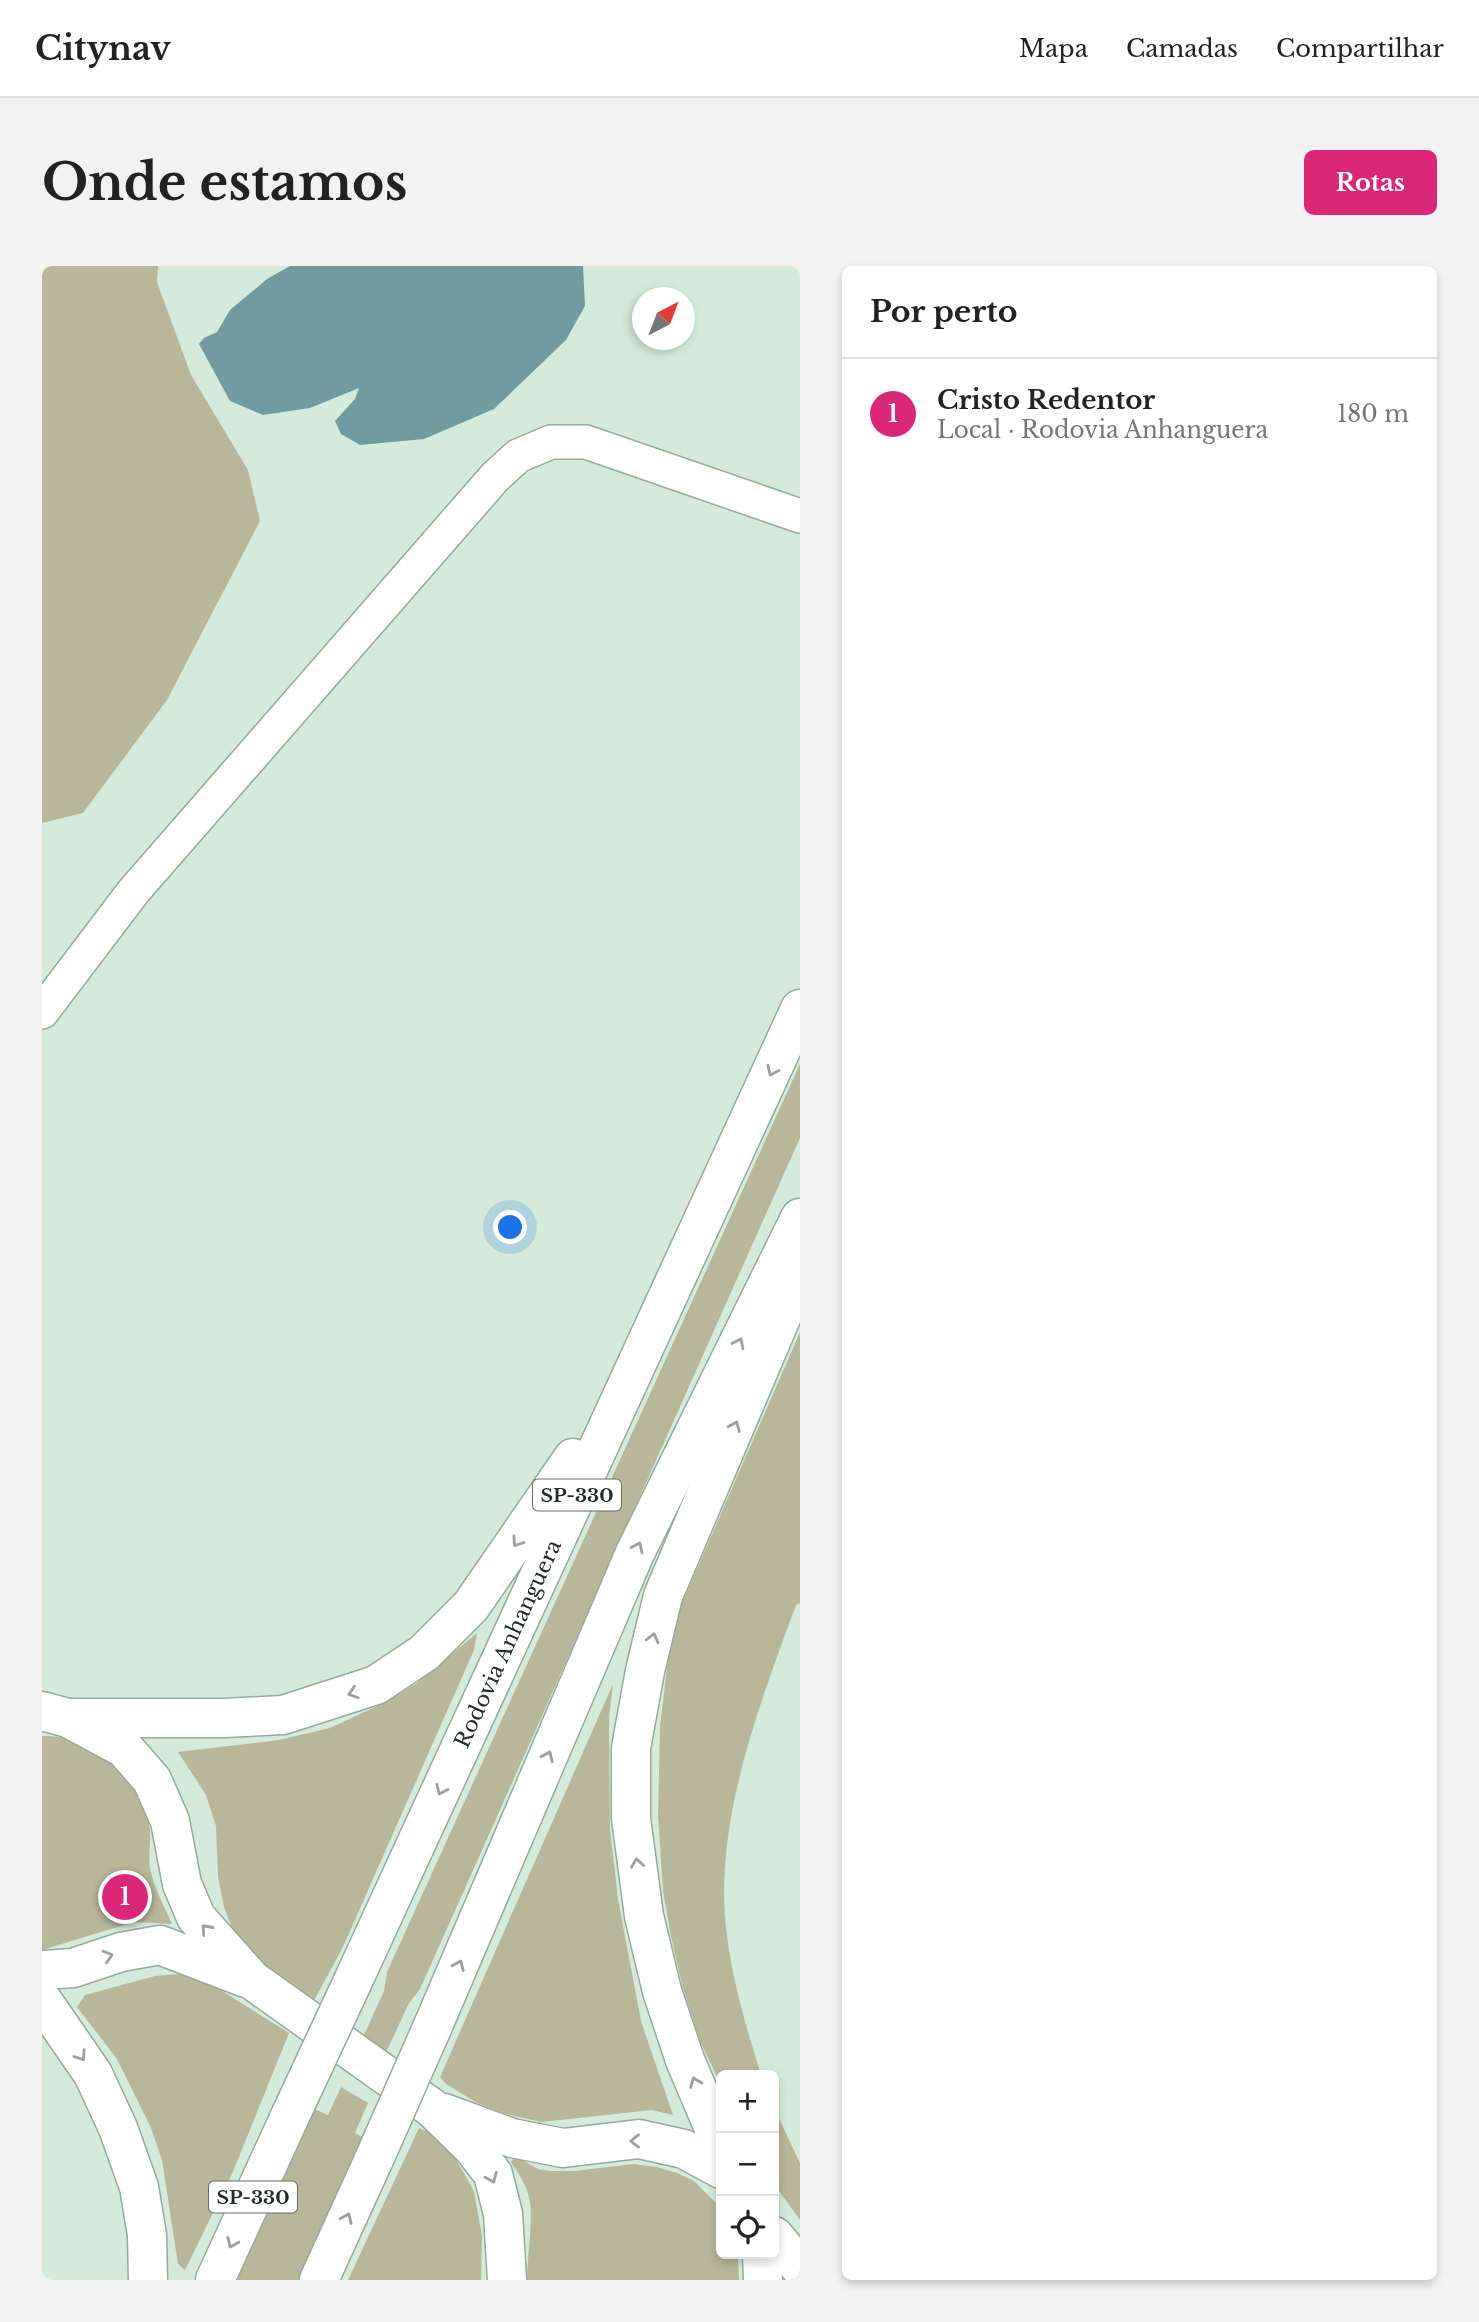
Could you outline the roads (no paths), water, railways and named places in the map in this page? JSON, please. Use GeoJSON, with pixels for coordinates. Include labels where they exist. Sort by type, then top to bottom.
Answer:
{"type":"FeatureCollection","features":[{"type":"Feature","properties":{"kind":"main road","name":"Rodovia Anhanguera"},"geometry":{"type":"LineString","coordinates":[[215,2280],[800,1009]]}},
{"type":"Feature","properties":{"kind":"main road"},"geometry":{"type":"LineString","coordinates":[[319,2280],[432,2028],[635,1553],[800,1218]]}},
{"type":"Feature","properties":{"kind":"main road"},"geometry":{"type":"LineString","coordinates":[[55,1715],[224,1718],[283,1715],[376,1685],[424,1653],[471,1606],[599,1420],[689,1252]]}},
{"type":"Feature","properties":{"kind":"main road"},"geometry":{"type":"LineString","coordinates":[[716,2133],[685,2060],[662,1991],[644,1916],[631,1818],[631,1748],[645,1671],[663,1596],[800,1273]]}},
{"type":"Feature","properties":{"kind":"main road"},"geometry":{"type":"LineString","coordinates":[[55,1715],[124,1748],[152,1780],[170,1821],[181,1884],[196,1917],[251,1980],[432,2108],[473,2148],[494,2174],[503,2214],[507,2280]]}},
{"type":"Feature","properties":{"kind":"main road"},"geometry":{"type":"LineString","coordinates":[[42,1970],[73,1968],[121,1952],[160,1945],[251,1980]]}},
{"type":"Feature","properties":{"kind":"main road"},"geometry":{"type":"LineString","coordinates":[[42,2000],[93,2074],[118,2128],[139,2187],[146,2235],[148,2280]]}},
{"type":"Feature","properties":{"kind":"main road"},"geometry":{"type":"LineString","coordinates":[[432,2108],[512,2138],[563,2148],[639,2139],[684,2149],[716,2166]]}},
{"type":"Feature","properties":{"kind":"main road"},"geometry":{"type":"LineString","coordinates":[[779,2242],[800,2267]]}},
{"type":"Feature","properties":{"kind":"main road"},"geometry":{"type":"LineString","coordinates":[[762,2259],[763,2280]]}},
{"type":"Feature","properties":{"kind":"street"},"geometry":{"type":"LineString","coordinates":[[42,1012],[133,892],[495,477],[519,456],[551,442],[586,442],[800,516]]}},
{"type":"Feature","properties":{"kind":"water"},"geometry":{"type":"Polygon","coordinates":[[[290,266],[583,266],[585,306],[566,340],[494,409],[424,439],[360,445],[341,434],[335,421],[355,399],[359,388],[310,408],[263,415],[230,401],[199,344],[204,338],[217,332],[230,310],[267,279],[290,266]]]}},
{"type":"Feature","properties":{"kind":"place","name":"Cristo Redentor"},"geometry":{"type":"Point","coordinates":[125,1897]}}]}
